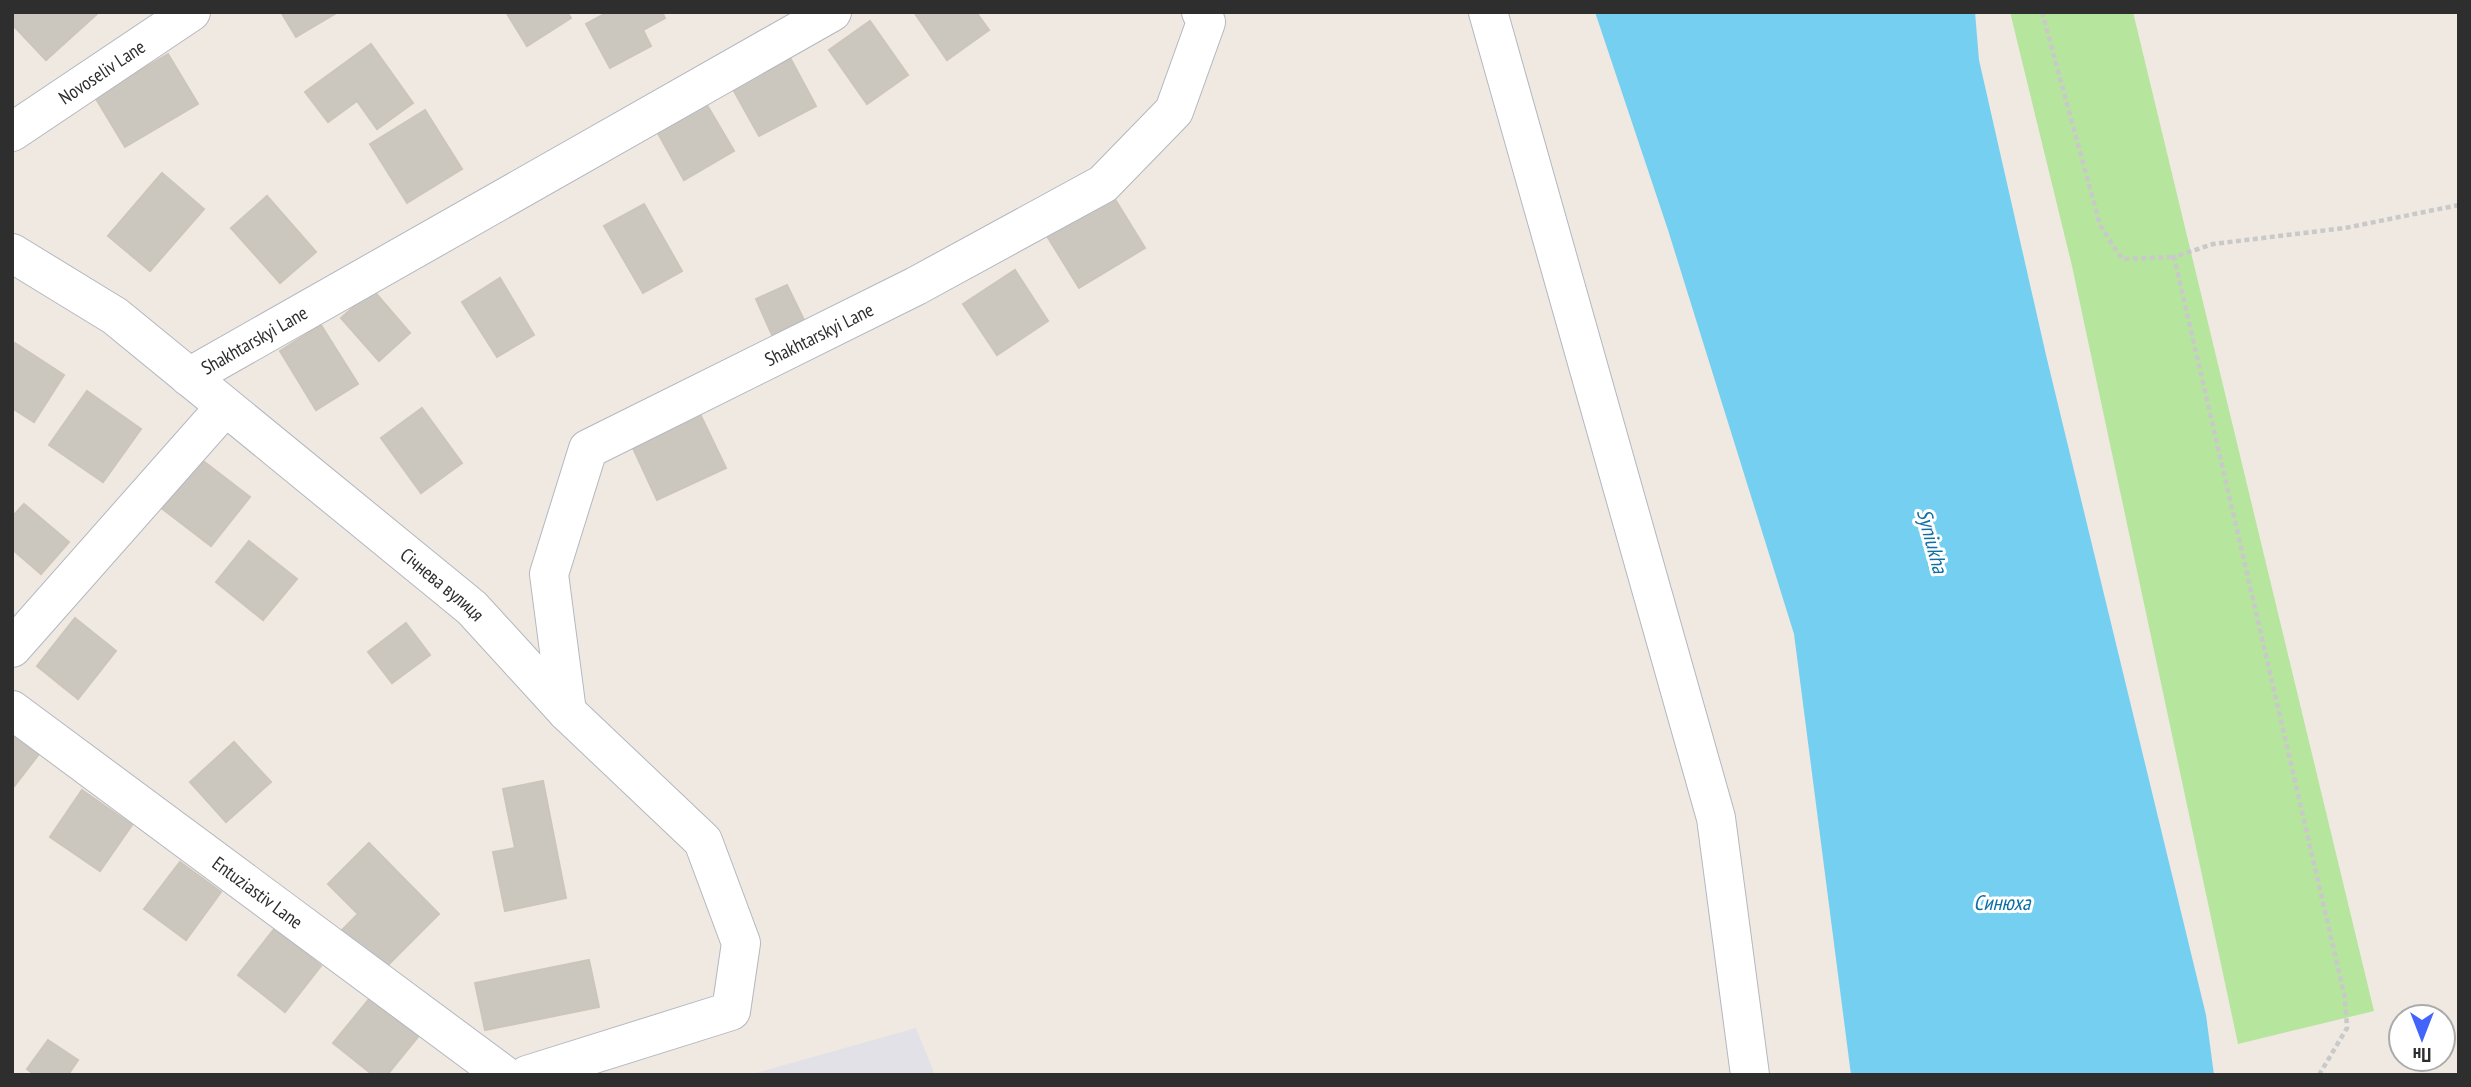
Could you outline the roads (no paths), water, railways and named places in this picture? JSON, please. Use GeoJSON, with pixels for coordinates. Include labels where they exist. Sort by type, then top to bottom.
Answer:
{"type":"FeatureCollection","features":[{"type":"Feature","properties":{"kind":"street","name":"Novoseliv Lane"},"geometry":{"type":"LineString","coordinates":[[12,132],[191,12]]}},
{"type":"Feature","properties":{"kind":"street","name":"Shakhtarskyi Lane"},"geometry":{"type":"LineString","coordinates":[[189,377],[832,12]]}},
{"type":"Feature","properties":{"kind":"street","name":"Shakhtarskyi Lane"},"geometry":{"type":"LineString","coordinates":[[567,712],[549,574],[588,449],[916,286],[1103,184],[1174,111],[1206,22],[1201,12]]}},
{"type":"Feature","properties":{"kind":"street"},"geometry":{"type":"LineString","coordinates":[[1488,12],[1716,818],[1750,1075]]}},
{"type":"Feature","properties":{"kind":"street","name":"Січнева вулиця"},"geometry":{"type":"LineString","coordinates":[[12,253],[114,316],[472,608],[567,712],[703,841],[741,943],[731,1011],[527,1075]]}},
{"type":"Feature","properties":{"kind":"street"},"geometry":{"type":"LineString","coordinates":[[12,648],[225,407]]}},
{"type":"Feature","properties":{"kind":"street","name":"Entuziastiv Lane"},"geometry":{"type":"LineString","coordinates":[[12,710],[504,1075]]}},
{"type":"Feature","properties":{"kind":"water","name":"Синюха"},"geometry":{"type":"Polygon","coordinates":[[[1595,12],[1975,12],[1979,60],[2046,355],[2206,1015],[2214,1075],[1851,1075],[1794,634],[1668,230],[1595,12]]]}},
{"type":"Feature","properties":{"kind":"water label","name":"Syniukha"},"geometry":{"type":"Point","coordinates":[1932,541]}}]}
